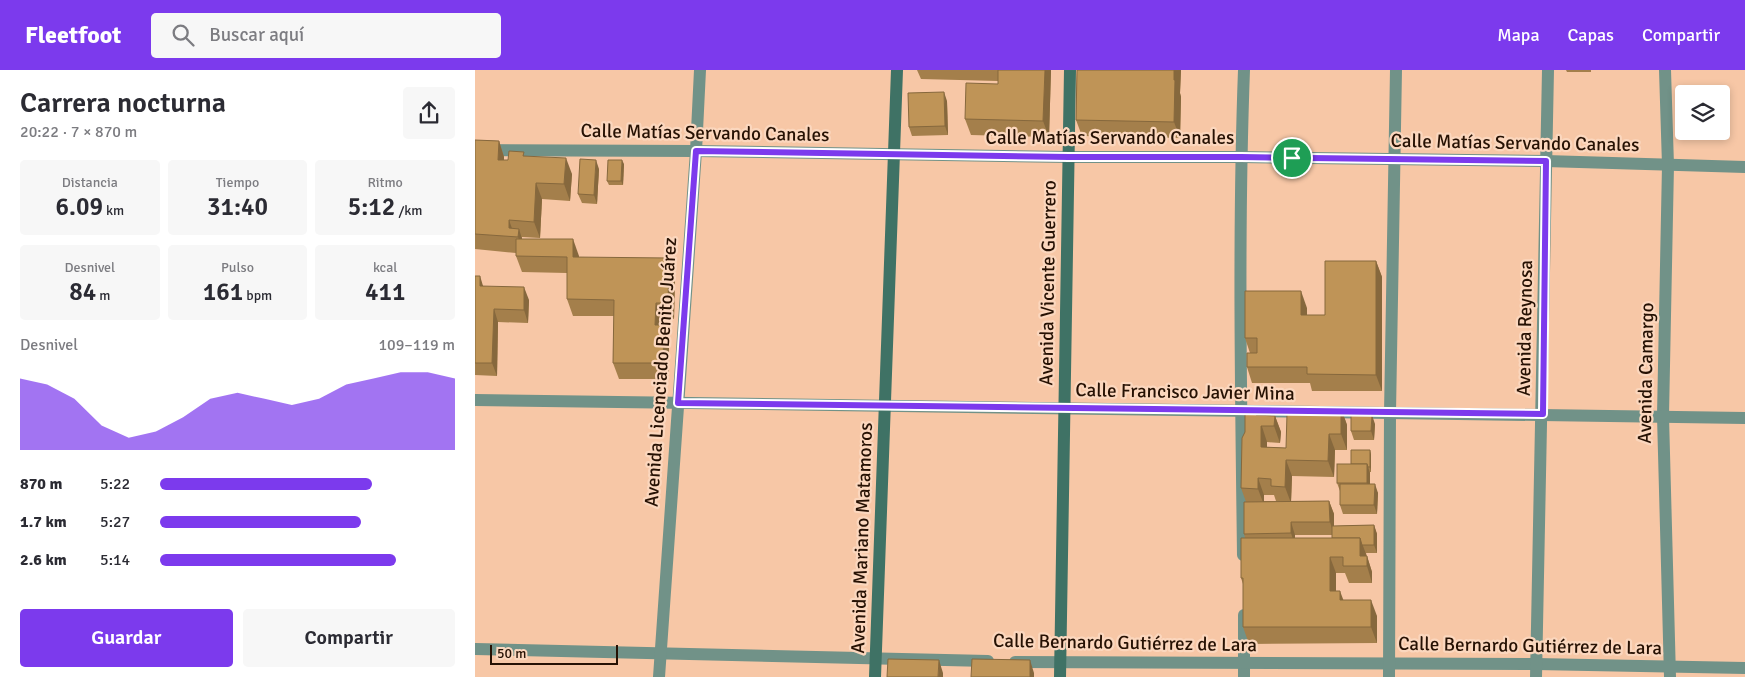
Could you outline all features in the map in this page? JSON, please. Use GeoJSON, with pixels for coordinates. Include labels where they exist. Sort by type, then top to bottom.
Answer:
{"type":"FeatureCollection","features":[{"type":"Feature","properties":{"kind":"main road","name":"Avenida Mariano Matamoros"},"geometry":{"type":"LineString","coordinates":[[875,677],[897,70]]}},
{"type":"Feature","properties":{"kind":"main road","name":"Avenida Vicente Guerrero"},"geometry":{"type":"LineString","coordinates":[[1060,677],[1070,70]]}},
{"type":"Feature","properties":{"kind":"street","name":"Avenida Licenciado Benito Juárez"},"geometry":{"type":"LineString","coordinates":[[659,677],[700,70]]}},
{"type":"Feature","properties":{"kind":"street"},"geometry":{"type":"LineString","coordinates":[[1243,566],[1241,157],[1244,70]]}},
{"type":"Feature","properties":{"kind":"street"},"geometry":{"type":"LineString","coordinates":[[1389,677],[1390,413],[1396,70]]}},
{"type":"Feature","properties":{"kind":"street","name":"Avenida Reynosa"},"geometry":{"type":"LineString","coordinates":[[1536,671],[1543,414],[1548,70]]}},
{"type":"Feature","properties":{"kind":"street","name":"Avenida Camargo"},"geometry":{"type":"LineString","coordinates":[[1665,70],[1668,164],[1663,416],[1670,672]]}},
{"type":"Feature","properties":{"kind":"street","name":"Calle Matías Servando Canales"},"geometry":{"type":"LineString","coordinates":[[475,150],[1546,161],[1745,167]]}},
{"type":"Feature","properties":{"kind":"street","name":"Calle Francisco Javier Mina"},"geometry":{"type":"LineString","coordinates":[[475,400],[1745,418]]}},
{"type":"Feature","properties":{"kind":"street"},"geometry":{"type":"LineString","coordinates":[[1244,605],[1245,677]]}},
{"type":"Feature","properties":{"kind":"street","name":"Calle Bernardo Gutiérrez de Lara"},"geometry":{"type":"LineString","coordinates":[[475,649],[1060,663],[1389,663],[1536,671],[1670,672],[1745,668]]}},
{"type":"Feature","properties":{"kind":"building"},"geometry":{"type":"Polygon","coordinates":[[[998,70],[1045,70],[1043,121],[965,119],[966,83],[998,84],[998,70]]]}},
{"type":"Feature","properties":{"kind":"building"},"geometry":{"type":"Polygon","coordinates":[[[1077,70],[1174,70],[1174,122],[1076,120],[1077,70]]]}},
{"type":"Feature","properties":{"kind":"building"},"geometry":{"type":"Polygon","coordinates":[[[944,92],[945,126],[909,127],[908,93],[944,92]]]}},
{"type":"Feature","properties":{"kind":"building"},"geometry":{"type":"Polygon","coordinates":[[[475,140],[499,141],[498,160],[508,160],[509,151],[524,152],[523,156],[566,158],[564,184],[536,183],[534,222],[509,220],[509,228],[519,229],[518,237],[475,234],[475,140]]]}},
{"type":"Feature","properties":{"kind":"building"},"geometry":{"type":"Polygon","coordinates":[[[580,159],[596,160],[594,195],[578,194],[580,159]]]}},
{"type":"Feature","properties":{"kind":"building"},"geometry":{"type":"Polygon","coordinates":[[[608,160],[622,160],[621,181],[607,181],[608,160]]]}},
{"type":"Feature","properties":{"kind":"building"},"geometry":{"type":"Polygon","coordinates":[[[516,239],[573,239],[573,257],[669,258],[668,303],[656,303],[655,325],[664,325],[663,363],[613,363],[614,300],[567,299],[567,257],[516,256],[516,239]]]}},
{"type":"Feature","properties":{"kind":"building"},"geometry":{"type":"Polygon","coordinates":[[[1325,261],[1376,261],[1376,375],[1307,374],[1307,367],[1247,367],[1247,353],[1257,353],[1257,338],[1245,338],[1245,291],[1301,291],[1301,315],[1325,315],[1325,261]]]}},
{"type":"Feature","properties":{"kind":"building"},"geometry":{"type":"Polygon","coordinates":[[[475,276],[480,276],[480,286],[524,287],[524,310],[494,309],[492,363],[475,363],[475,276]]]}},
{"type":"Feature","properties":{"kind":"building"},"geometry":{"type":"Polygon","coordinates":[[[1245,408],[1256,408],[1256,415],[1275,416],[1274,426],[1261,426],[1261,447],[1286,448],[1287,414],[1329,415],[1329,408],[1341,408],[1341,434],[1329,434],[1328,461],[1286,460],[1285,487],[1271,486],[1271,479],[1258,478],[1258,489],[1241,488],[1245,408]]]}},
{"type":"Feature","properties":{"kind":"building"},"geometry":{"type":"Polygon","coordinates":[[[1351,415],[1372,415],[1371,431],[1351,431],[1351,415]]]}},
{"type":"Feature","properties":{"kind":"building"},"geometry":{"type":"Polygon","coordinates":[[[1351,450],[1370,450],[1370,467],[1367,464],[1351,464],[1351,450]]]}},
{"type":"Feature","properties":{"kind":"building"},"geometry":{"type":"Polygon","coordinates":[[[1337,464],[1367,464],[1367,483],[1337,483],[1337,464]]]}},
{"type":"Feature","properties":{"kind":"building"},"geometry":{"type":"Polygon","coordinates":[[[1340,484],[1375,484],[1374,505],[1340,505],[1340,484]]]}},
{"type":"Feature","properties":{"kind":"building"},"geometry":{"type":"Polygon","coordinates":[[[1329,501],[1330,522],[1291,522],[1291,533],[1244,534],[1244,502],[1329,501]]]}},
{"type":"Feature","properties":{"kind":"building"},"geometry":{"type":"Polygon","coordinates":[[[1374,525],[1374,545],[1362,545],[1360,538],[1332,538],[1332,526],[1374,525]]]}},
{"type":"Feature","properties":{"kind":"building"},"geometry":{"type":"Polygon","coordinates":[[[1241,538],[1360,538],[1360,556],[1367,556],[1367,566],[1343,566],[1343,557],[1330,557],[1330,591],[1340,591],[1340,600],[1371,600],[1371,627],[1243,627],[1241,538]]]}},
{"type":"Feature","properties":{"kind":"building"},"geometry":{"type":"Polygon","coordinates":[[[888,659],[939,660],[938,677],[887,677],[888,659]]]}},
{"type":"Feature","properties":{"kind":"building"},"geometry":{"type":"Polygon","coordinates":[[[972,659],[1030,660],[1030,677],[971,677],[972,659]]]}},
{"type":"Feature","properties":{"kind":"route"},"geometry":{"type":"LineString","coordinates":[[696,151],[1069,157],[1292,158],[1546,161],[1543,414],[678,403],[696,151]]}}]}
